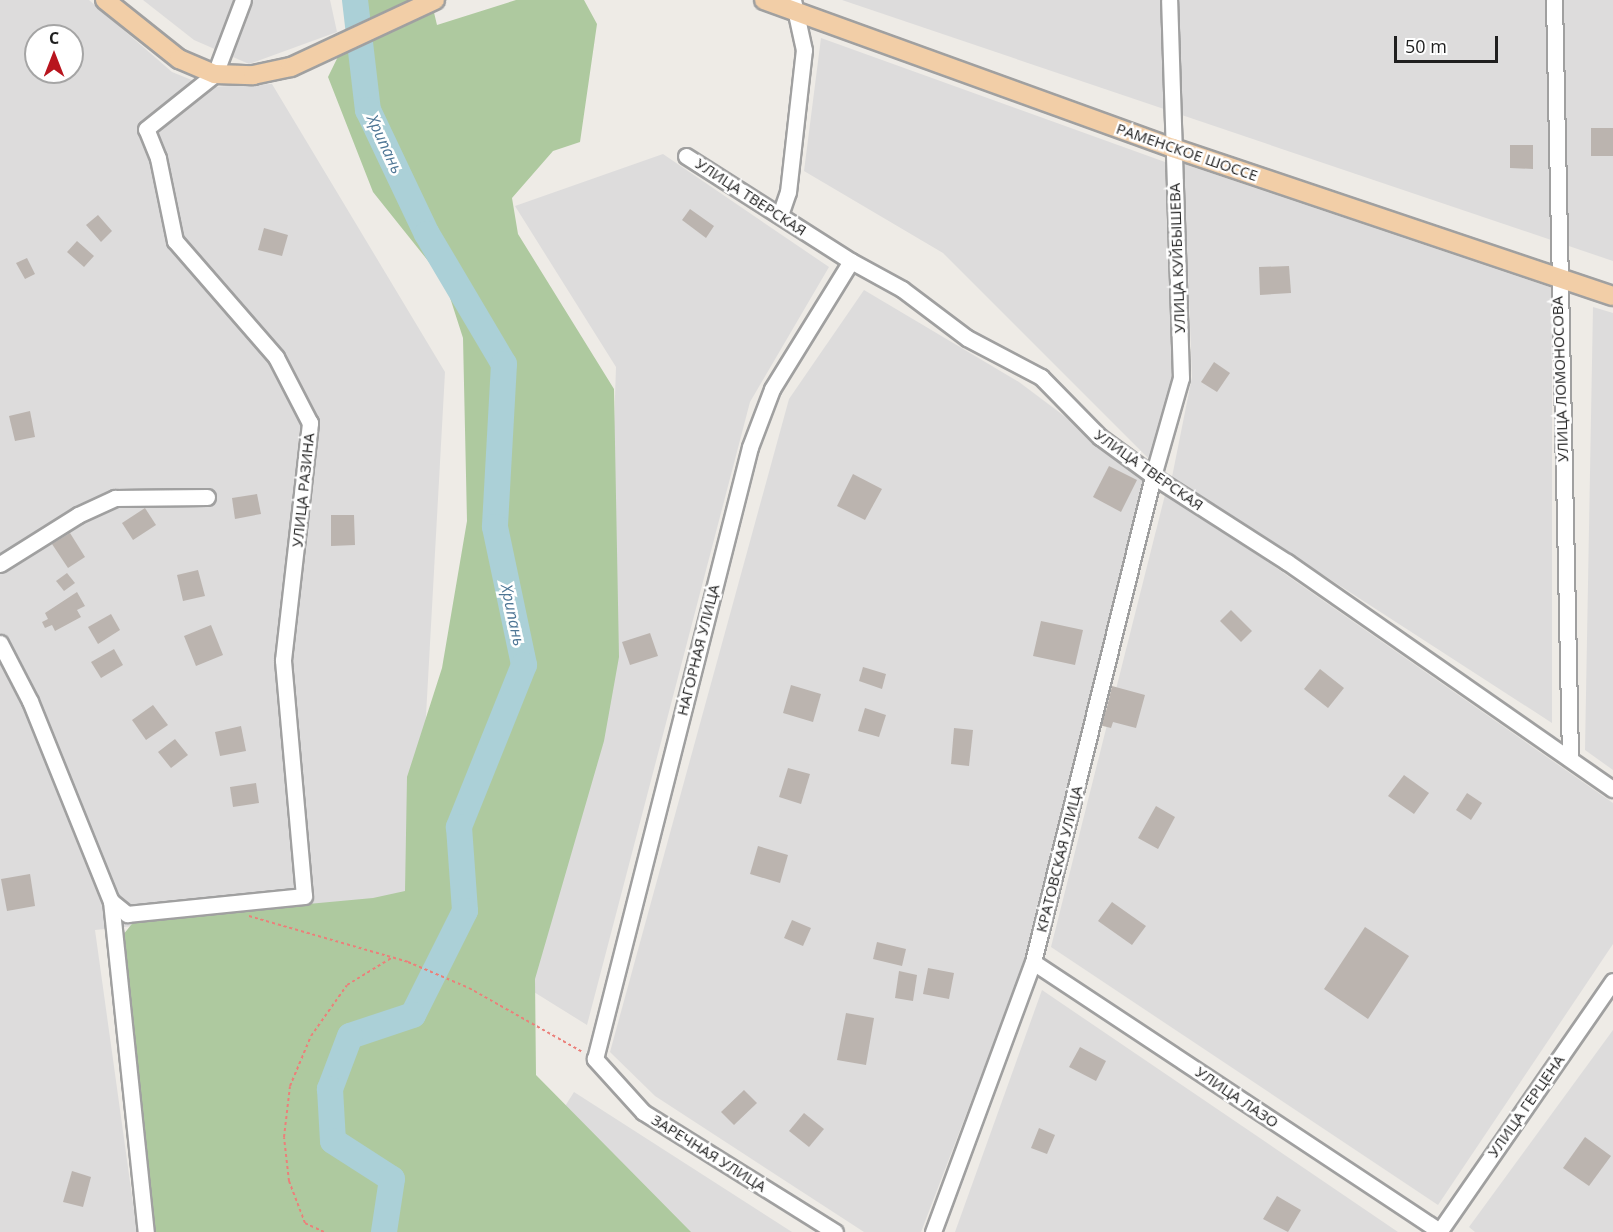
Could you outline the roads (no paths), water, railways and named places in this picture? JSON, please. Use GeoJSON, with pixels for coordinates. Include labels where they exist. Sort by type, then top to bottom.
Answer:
{"type":"FeatureCollection","features":[{"type":"Feature","properties":{"kind":"main road"},"geometry":{"type":"LineString","coordinates":[[105,0],[179,59],[215,74],[253,75],[291,67],[435,0]]}},
{"type":"Feature","properties":{"kind":"main road","name":"РАМЕНСКОЕ ШОССЕ"},"geometry":{"type":"LineString","coordinates":[[764,0],[793,6],[1173,148],[1557,281],[1613,297]]}},
{"type":"Feature","properties":{"kind":"street"},"geometry":{"type":"LineString","coordinates":[[215,74],[243,0]]}},
{"type":"Feature","properties":{"kind":"street","name":"УЛИЦА КУЙБЫШЕВА"},"geometry":{"type":"LineString","coordinates":[[1152,476],[1182,378],[1169,0]]}},
{"type":"Feature","properties":{"kind":"street","name":"УЛИЦА ЛОМОНОСОВА"},"geometry":{"type":"LineString","coordinates":[[1554,0],[1557,281],[1570,757]]}},
{"type":"Feature","properties":{"kind":"street"},"geometry":{"type":"LineString","coordinates":[[780,215],[788,192],[804,50],[793,6]]}},
{"type":"Feature","properties":{"kind":"street","name":"УЛИЦА РАЗИНА"},"geometry":{"type":"LineString","coordinates":[[111,901],[126,914],[304,896],[284,660],[310,423],[276,357],[175,241],[158,158],[146,129],[215,74]]}},
{"type":"Feature","properties":{"kind":"street","name":"УЛИЦА ТВЕРСКАЯ"},"geometry":{"type":"LineString","coordinates":[[686,156],[851,261],[902,289],[967,338],[1041,377],[1100,437],[1152,476],[1287,562],[1613,789]]}},
{"type":"Feature","properties":{"kind":"street","name":"НАГОРНАЯ УЛИЦА"},"geometry":{"type":"LineString","coordinates":[[595,1059],[750,447],[772,390],[851,261]]}},
{"type":"Feature","properties":{"kind":"street","name":"КРАТОВСКАЯ УЛИЦА"},"geometry":{"type":"LineString","coordinates":[[933,1232],[1033,962],[1152,476]]}},
{"type":"Feature","properties":{"kind":"street"},"geometry":{"type":"LineString","coordinates":[[0,564],[78,514],[115,498],[207,497]]}},
{"type":"Feature","properties":{"kind":"street"},"geometry":{"type":"LineString","coordinates":[[0,643],[30,701],[111,901],[147,1232]]}},
{"type":"Feature","properties":{"kind":"street","name":"УЛИЦА ЛАЗО"},"geometry":{"type":"LineString","coordinates":[[1033,962],[1440,1232]]}},
{"type":"Feature","properties":{"kind":"street","name":"УЛИЦА ГЕРЦЕНА"},"geometry":{"type":"LineString","coordinates":[[1440,1232],[1613,981]]}},
{"type":"Feature","properties":{"kind":"street","name":"ЗАРЕЧНАЯ УЛИЦА"},"geometry":{"type":"LineString","coordinates":[[595,1059],[643,1112],[835,1232]]}},
{"type":"Feature","properties":{"kind":"waterway","name":"Хрипань"},"geometry":{"type":"LineString","coordinates":[[355,0],[368,110],[427,234],[504,364],[495,527],[524,665],[459,827],[465,911],[413,1015],[350,1036],[330,1089],[333,1141],[392,1179],[384,1232]]}}]}
